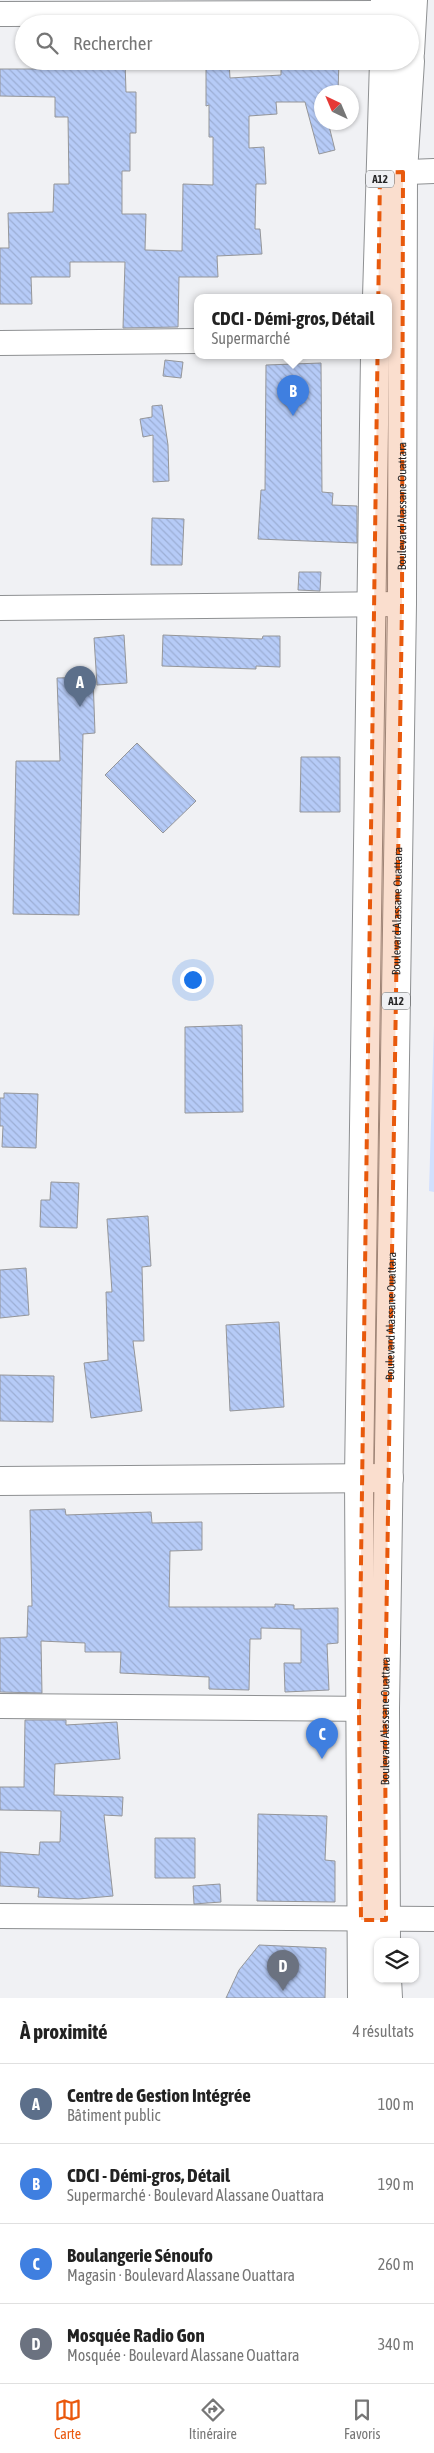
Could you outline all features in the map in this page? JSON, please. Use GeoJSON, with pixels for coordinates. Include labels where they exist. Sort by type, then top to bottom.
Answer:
{"type":"FeatureCollection","features":[{"type":"Feature","properties":{"kind":"main road"},"geometry":{"type":"LineString","coordinates":[[412,15],[413,0]]}},
{"type":"Feature","properties":{"kind":"main road","name":"Boulevard Alassane Ouattara"},"geometry":{"type":"LineString","coordinates":[[372,1709],[389,1478],[402,604],[391,172],[385,70]]}},
{"type":"Feature","properties":{"kind":"main road","name":"Boulevard Alassane Ouattara"},"geometry":{"type":"LineString","coordinates":[[376,294],[391,172],[408,70]]}},
{"type":"Feature","properties":{"kind":"main road","name":"Boulevard Alassane Ouattara"},"geometry":{"type":"LineString","coordinates":[[362,1998],[378,1927],[372,1709],[359,1478],[375,359]]}},
{"type":"Feature","properties":{"kind":"main road"},"geometry":{"type":"LineString","coordinates":[[365,1049],[395,1049]]}},
{"type":"Feature","properties":{"kind":"main road"},"geometry":{"type":"LineString","coordinates":[[0,1481],[389,1478]]}},
{"type":"Feature","properties":{"kind":"main road"},"geometry":{"type":"LineString","coordinates":[[387,1983],[388,1998]]}},
{"type":"Feature","properties":{"kind":"street"},"geometry":{"type":"LineString","coordinates":[[0,14],[385,12]]}},
{"type":"Feature","properties":{"kind":"street"},"geometry":{"type":"LineString","coordinates":[[391,172],[434,171]]}},
{"type":"Feature","properties":{"kind":"street"},"geometry":{"type":"LineString","coordinates":[[0,343],[194,341]]}},
{"type":"Feature","properties":{"kind":"street"},"geometry":{"type":"LineString","coordinates":[[0,608],[402,604]]}},
{"type":"Feature","properties":{"kind":"street"},"geometry":{"type":"LineString","coordinates":[[0,1706],[372,1709]]}},
{"type":"Feature","properties":{"kind":"street"},"geometry":{"type":"LineString","coordinates":[[0,1916],[378,1927],[434,1919]]}},
{"type":"Feature","properties":{"kind":"highlighted area"},"geometry":{"type":"Polygon","coordinates":[[[403,172],[402,604],[385,1709],[386,1920],[361,1920],[359,1709],[380,173],[403,172]]]}},
{"type":"Feature","properties":{"kind":"shaded area"},"geometry":{"type":"Polygon","coordinates":[[[434,1025],[434,1192],[429,1191],[434,1025]]]}},
{"type":"Feature","properties":{"kind":"building"},"geometry":{"type":"Polygon","coordinates":[[[0,69],[125,70],[126,92],[136,92],[136,133],[130,133],[130,171],[122,171],[122,214],[146,214],[145,250],[182,251],[183,184],[213,185],[213,137],[209,137],[209,105],[206,106],[206,70],[230,70],[230,78],[281,75],[281,70],[339,70],[338,85],[314,85],[314,130],[330,130],[335,150],[319,154],[305,102],[276,102],[277,114],[249,116],[249,148],[264,147],[266,184],[256,184],[255,229],[260,229],[262,254],[217,256],[218,277],[179,277],[178,327],[123,328],[125,262],[70,262],[70,277],[31,277],[32,304],[0,304],[0,248],[9,248],[8,213],[53,212],[54,184],[69,184],[68,117],[55,117],[55,97],[0,96],[0,69]]]}},
{"type":"Feature","properties":{"kind":"building"},"geometry":{"type":"Polygon","coordinates":[[[165,360],[183,362],[181,378],[163,376],[165,360]]]}},
{"type":"Feature","properties":{"kind":"building"},"geometry":{"type":"Polygon","coordinates":[[[321,363],[322,492],[333,493],[332,505],[357,506],[357,543],[258,539],[261,490],[265,490],[266,365],[321,363]]]}},
{"type":"Feature","properties":{"kind":"building"},"geometry":{"type":"Polygon","coordinates":[[[162,405],[168,445],[169,481],[153,482],[153,435],[143,437],[140,419],[152,417],[152,406],[162,405]]]}},
{"type":"Feature","properties":{"kind":"building"},"geometry":{"type":"Polygon","coordinates":[[[152,518],[184,519],[182,565],[151,565],[152,518]]]}},
{"type":"Feature","properties":{"kind":"building"},"geometry":{"type":"Polygon","coordinates":[[[299,572],[321,572],[320,591],[298,590],[299,572]]]}},
{"type":"Feature","properties":{"kind":"building"},"geometry":{"type":"Polygon","coordinates":[[[124,635],[127,683],[97,685],[94,638],[124,635]]]}},
{"type":"Feature","properties":{"kind":"building"},"geometry":{"type":"Polygon","coordinates":[[[163,635],[262,639],[263,636],[280,636],[280,667],[256,666],[256,669],[162,666],[163,635]]]}},
{"type":"Feature","properties":{"kind":"building"},"geometry":{"type":"Polygon","coordinates":[[[93,677],[95,733],[83,734],[79,915],[13,914],[16,761],[60,761],[57,678],[93,677]]]}},
{"type":"Feature","properties":{"kind":"building"},"geometry":{"type":"Polygon","coordinates":[[[137,743],[196,801],[163,833],[105,775],[137,743]]]}},
{"type":"Feature","properties":{"kind":"building"},"geometry":{"type":"Polygon","coordinates":[[[301,757],[340,757],[340,812],[300,812],[301,757]]]}},
{"type":"Feature","properties":{"kind":"building"},"geometry":{"type":"Polygon","coordinates":[[[242,1025],[243,1112],[185,1113],[185,1027],[242,1025]]]}},
{"type":"Feature","properties":{"kind":"building"},"geometry":{"type":"Polygon","coordinates":[[[4,1093],[38,1094],[36,1148],[2,1147],[3,1126],[0,1126],[0,1098],[4,1098],[4,1093]]]}},
{"type":"Feature","properties":{"kind":"building"},"geometry":{"type":"Polygon","coordinates":[[[51,1182],[79,1183],[77,1228],[40,1227],[41,1200],[50,1200],[51,1182]]]}},
{"type":"Feature","properties":{"kind":"building"},"geometry":{"type":"Polygon","coordinates":[[[148,1216],[151,1266],[142,1267],[144,1341],[133,1341],[142,1411],[91,1418],[84,1363],[108,1360],[106,1292],[112,1292],[107,1219],[148,1216]]]}},
{"type":"Feature","properties":{"kind":"building"},"geometry":{"type":"Polygon","coordinates":[[[26,1268],[29,1315],[0,1318],[0,1270],[26,1268]]]}},
{"type":"Feature","properties":{"kind":"building"},"geometry":{"type":"Polygon","coordinates":[[[279,1322],[284,1407],[230,1411],[226,1325],[279,1322]]]}},
{"type":"Feature","properties":{"kind":"building"},"geometry":{"type":"Polygon","coordinates":[[[0,1375],[54,1376],[53,1422],[0,1421],[0,1375]]]}},
{"type":"Feature","properties":{"kind":"building"},"geometry":{"type":"Polygon","coordinates":[[[65,1509],[66,1515],[151,1512],[152,1523],[202,1522],[202,1550],[170,1551],[169,1607],[275,1607],[275,1604],[294,1605],[294,1609],[338,1608],[338,1643],[327,1644],[329,1690],[285,1692],[284,1663],[301,1663],[301,1629],[261,1628],[261,1639],[250,1639],[249,1690],[209,1689],[209,1677],[120,1673],[121,1652],[85,1652],[85,1643],[41,1641],[42,1693],[0,1692],[0,1638],[27,1637],[28,1606],[32,1606],[30,1510],[65,1509]]]}},
{"type":"Feature","properties":{"kind":"building"},"geometry":{"type":"Polygon","coordinates":[[[25,1720],[66,1720],[66,1725],[117,1722],[120,1759],[55,1764],[54,1795],[123,1797],[122,1816],[104,1815],[113,1896],[78,1899],[38,1897],[39,1888],[0,1886],[0,1852],[39,1855],[40,1842],[60,1842],[61,1811],[0,1810],[0,1787],[24,1787],[25,1720]]]}},
{"type":"Feature","properties":{"kind":"building"},"geometry":{"type":"Polygon","coordinates":[[[258,1814],[327,1816],[325,1860],[335,1861],[335,1902],[257,1901],[258,1814]]]}},
{"type":"Feature","properties":{"kind":"building"},"geometry":{"type":"Polygon","coordinates":[[[155,1838],[195,1838],[195,1878],[155,1878],[155,1838]]]}},
{"type":"Feature","properties":{"kind":"building"},"geometry":{"type":"Polygon","coordinates":[[[220,1884],[221,1902],[194,1904],[193,1886],[220,1884]]]}},
{"type":"Feature","properties":{"kind":"building"},"geometry":{"type":"Polygon","coordinates":[[[259,1945],[326,1948],[325,1998],[226,1998],[239,1970],[259,1945]]]}},
{"type":"Feature","properties":{"kind":"place","name":"CDCI - Démi-gros, Détail"},"geometry":{"type":"Point","coordinates":[293,416]}},
{"type":"Feature","properties":{"kind":"place","name":"Centre de Gestion Intégrée"},"geometry":{"type":"Point","coordinates":[80,707]}},
{"type":"Feature","properties":{"kind":"place","name":"Boulangerie Sénoufo"},"geometry":{"type":"Point","coordinates":[322,1759]}},
{"type":"Feature","properties":{"kind":"place","name":"Mosquée Radio Gon"},"geometry":{"type":"Point","coordinates":[283,1991]}}]}
